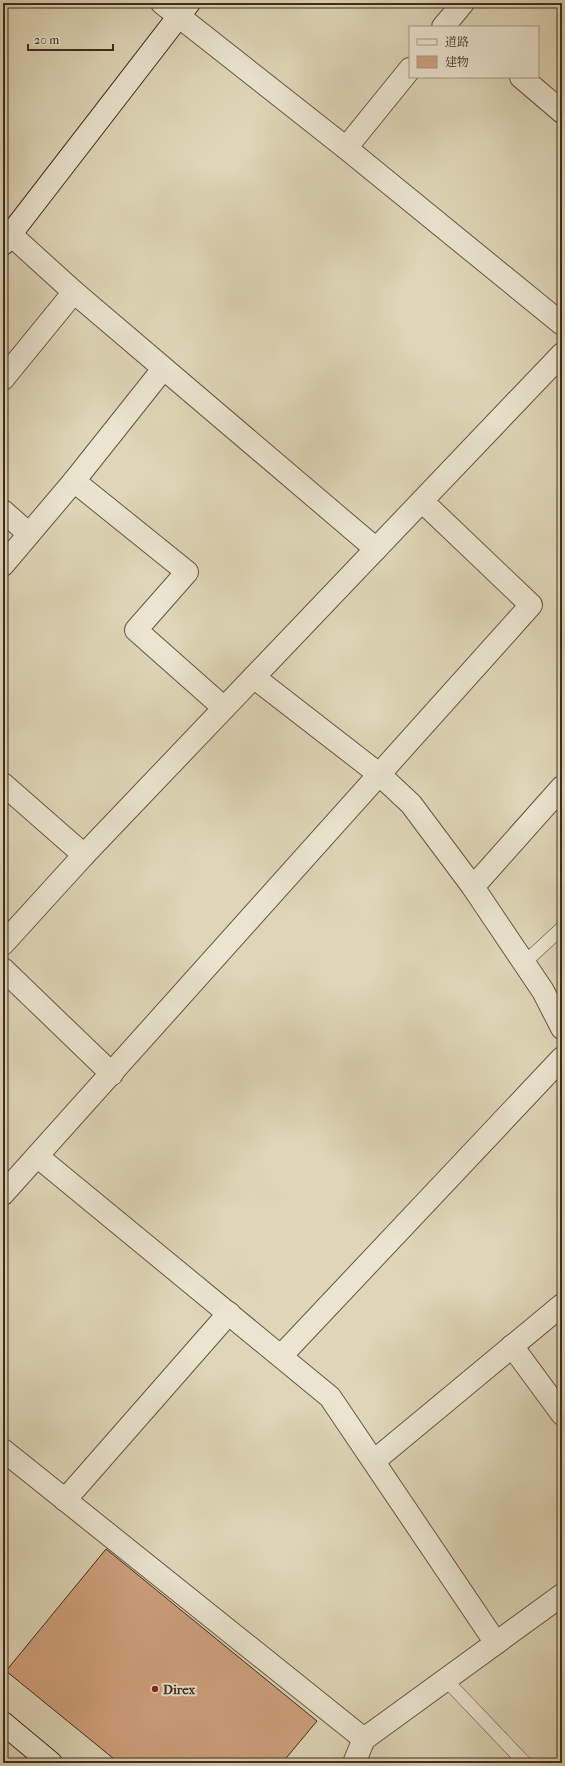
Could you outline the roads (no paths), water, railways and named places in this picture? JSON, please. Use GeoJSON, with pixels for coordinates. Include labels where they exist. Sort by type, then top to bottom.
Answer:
{"type":"FeatureCollection","features":[{"type":"Feature","properties":{"kind":"street"},"geometry":{"type":"LineString","coordinates":[[376,549],[74,292],[7,239],[177,7],[346,148],[562,324]]}},
{"type":"Feature","properties":{"kind":"street"},"geometry":{"type":"LineString","coordinates":[[346,148],[409,69]]}},
{"type":"Feature","properties":{"kind":"street"},"geometry":{"type":"LineString","coordinates":[[522,78],[562,112]]}},
{"type":"Feature","properties":{"kind":"street"},"geometry":{"type":"LineString","coordinates":[[3,379],[74,292]]}},
{"type":"Feature","properties":{"kind":"street"},"geometry":{"type":"LineString","coordinates":[[3,944],[84,855],[224,708],[255,678],[562,354]]}},
{"type":"Feature","properties":{"kind":"street"},"geometry":{"type":"LineString","coordinates":[[3,565],[74,481],[163,369]]}},
{"type":"Feature","properties":{"kind":"street"},"geometry":{"type":"LineString","coordinates":[[74,481],[187,572],[136,630],[224,708]]}},
{"type":"Feature","properties":{"kind":"street"},"geometry":{"type":"LineString","coordinates":[[3,1194],[531,605],[422,501]]}},
{"type":"Feature","properties":{"kind":"street"},"geometry":{"type":"LineString","coordinates":[[3,511],[29,534]]}},
{"type":"Feature","properties":{"kind":"street"},"geometry":{"type":"LineString","coordinates":[[255,678],[380,775],[412,804],[473,887],[524,963],[542,991],[562,1028]]}},
{"type":"Feature","properties":{"kind":"street"},"geometry":{"type":"LineString","coordinates":[[3,784],[84,855]]}},
{"type":"Feature","properties":{"kind":"street"},"geometry":{"type":"LineString","coordinates":[[473,887],[562,787]]}},
{"type":"Feature","properties":{"kind":"street"},"geometry":{"type":"LineString","coordinates":[[3,970],[112,1074]]}},
{"type":"Feature","properties":{"kind":"street"},"geometry":{"type":"LineString","coordinates":[[281,1356],[562,1058]]}},
{"type":"Feature","properties":{"kind":"street"},"geometry":{"type":"LineString","coordinates":[[38,1156],[330,1397],[496,1644]]}},
{"type":"Feature","properties":{"kind":"street"},"geometry":{"type":"LineString","coordinates":[[374,1461],[562,1305]]}},
{"type":"Feature","properties":{"kind":"street"},"geometry":{"type":"LineString","coordinates":[[65,1500],[228,1313]]}},
{"type":"Feature","properties":{"kind":"street"},"geometry":{"type":"LineString","coordinates":[[512,1346],[562,1414]]}},
{"type":"Feature","properties":{"kind":"street"},"geometry":{"type":"LineString","coordinates":[[3,1450],[364,1739]]}},
{"type":"Feature","properties":{"kind":"street"},"geometry":{"type":"LineString","coordinates":[[354,1763],[364,1739],[562,1595]]}},
{"type":"Feature","properties":{"kind":"street"},"geometry":{"type":"LineString","coordinates":[[3,1723],[52,1763]]}},
{"type":"Feature","properties":{"kind":"lane"},"geometry":{"type":"LineString","coordinates":[[524,963],[562,928]]}},
{"type":"Feature","properties":{"kind":"lane"},"geometry":{"type":"LineString","coordinates":[[446,1680],[525,1763]]}},
{"type":"Feature","properties":{"kind":"place","name":"Direx"},"geometry":{"type":"Point","coordinates":[155,1689]}}]}
